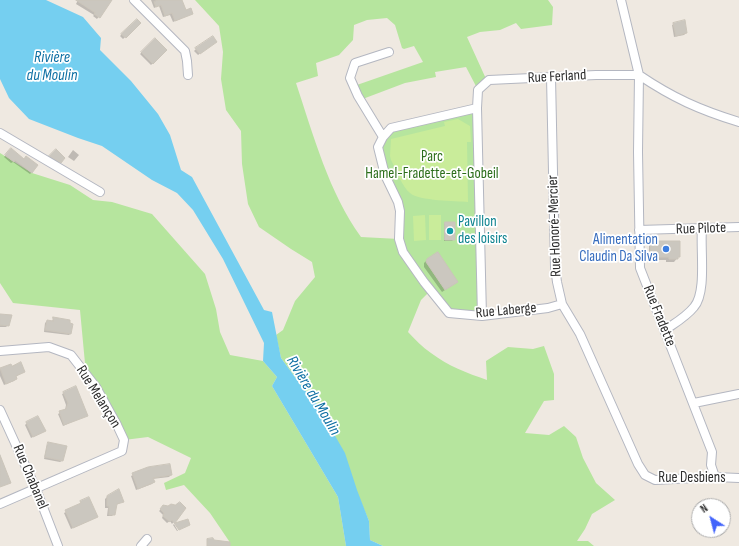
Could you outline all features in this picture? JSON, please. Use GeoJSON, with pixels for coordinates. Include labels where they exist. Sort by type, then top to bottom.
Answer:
{"type":"FeatureCollection","features":[{"type":"Feature","properties":{"kind":"street"},"geometry":{"type":"LineString","coordinates":[[134,0],[185,51],[188,75]]}},
{"type":"Feature","properties":{"kind":"street","name":"Rue Fradette"},"geometry":{"type":"LineString","coordinates":[[621,0],[639,75],[638,152],[640,268],[712,452],[711,465],[715,477]]}},
{"type":"Feature","properties":{"kind":"street"},"geometry":{"type":"LineString","coordinates":[[389,52],[354,63],[350,78],[358,96],[383,137],[391,128],[477,108],[482,316]]}},
{"type":"Feature","properties":{"kind":"street","name":"Rue Ferland"},"geometry":{"type":"LineString","coordinates":[[477,108],[478,90],[489,80],[596,75],[639,75]]}},
{"type":"Feature","properties":{"kind":"street"},"geometry":{"type":"LineString","coordinates":[[639,75],[660,89],[689,104],[710,113],[739,122]]}},
{"type":"Feature","properties":{"kind":"street","name":"Rue Honoré-Mercier"},"geometry":{"type":"LineString","coordinates":[[551,77],[555,267],[562,304],[580,334],[638,464],[645,475]]}},
{"type":"Feature","properties":{"kind":"street"},"geometry":{"type":"LineString","coordinates":[[0,132],[100,192]]}},
{"type":"Feature","properties":{"kind":"street","name":"Rue Laberge"},"geometry":{"type":"LineString","coordinates":[[383,137],[378,147],[385,175],[398,202],[400,211],[399,239],[403,252],[424,282],[449,313],[482,316],[562,304]]}},
{"type":"Feature","properties":{"kind":"street","name":"Rue Pilote"},"geometry":{"type":"LineString","coordinates":[[639,230],[739,227]]}},
{"type":"Feature","properties":{"kind":"street"},"geometry":{"type":"LineString","coordinates":[[665,330],[683,318],[695,306],[701,289],[702,229]]}},
{"type":"Feature","properties":{"kind":"street","name":"Rue Melançon"},"geometry":{"type":"LineString","coordinates":[[0,351],[49,347],[71,355],[96,387],[124,440],[122,451],[36,490]]}},
{"type":"Feature","properties":{"kind":"street"},"geometry":{"type":"LineString","coordinates":[[694,403],[739,394]]}},
{"type":"Feature","properties":{"kind":"street","name":"Rue Chabanel"},"geometry":{"type":"LineString","coordinates":[[0,410],[36,490],[58,546]]}},
{"type":"Feature","properties":{"kind":"street","name":"Rue Desbiens"},"geometry":{"type":"LineString","coordinates":[[645,475],[655,480],[715,477],[739,478]]}},
{"type":"Feature","properties":{"kind":"street"},"geometry":{"type":"LineString","coordinates":[[0,504],[36,490]]}},
{"type":"Feature","properties":{"kind":"street"},"geometry":{"type":"LineString","coordinates":[[141,546],[147,539]]}},
{"type":"Feature","properties":{"kind":"green space","name":"Parc Hamel-Fradette-et-Gobeil"},"geometry":{"type":"Polygon","coordinates":[[[195,0],[548,0],[553,7],[552,25],[521,29],[516,23],[500,30],[480,32],[467,37],[487,81],[478,90],[466,67],[435,72],[436,77],[405,83],[360,100],[354,86],[423,62],[414,46],[404,49],[402,48],[395,25],[387,18],[367,20],[354,25],[353,40],[339,55],[316,63],[318,76],[296,83],[323,163],[331,182],[340,202],[361,237],[399,239],[400,211],[378,147],[391,128],[477,108],[482,316],[449,313],[430,291],[421,300],[408,332],[437,358],[465,372],[487,380],[486,361],[508,347],[533,349],[544,346],[554,374],[554,400],[544,401],[525,433],[549,435],[564,426],[576,437],[583,458],[596,483],[615,500],[592,514],[577,541],[588,541],[594,546],[383,546],[370,540],[369,521],[328,425],[316,403],[281,358],[276,335],[283,330],[295,301],[315,277],[312,262],[259,227],[248,204],[242,164],[241,131],[226,110],[221,79],[223,52],[219,26],[195,0]]]}},
{"type":"Feature","properties":{"kind":"green space","name":"Parc Hamel-Fradette-et-Gobeil"},"geometry":{"type":"Polygon","coordinates":[[[458,119],[470,126],[471,142],[467,142],[468,202],[421,198],[410,193],[402,182],[391,160],[391,139],[445,126],[444,122],[458,119]]]}},
{"type":"Feature","properties":{"kind":"green space"},"geometry":{"type":"Polygon","coordinates":[[[0,153],[32,173],[70,185],[93,200],[112,202],[152,214],[205,274],[216,309],[220,332],[230,355],[263,361],[277,377],[272,386],[338,497],[346,546],[230,546],[229,541],[210,513],[184,485],[166,490],[164,483],[185,473],[191,458],[148,437],[124,440],[86,374],[80,310],[13,303],[0,283],[0,153]]]}},
{"type":"Feature","properties":{"kind":"green space"},"geometry":{"type":"Polygon","coordinates":[[[425,215],[426,240],[414,241],[413,216],[425,215]]]}},
{"type":"Feature","properties":{"kind":"green space"},"geometry":{"type":"Polygon","coordinates":[[[429,215],[441,215],[441,240],[429,240],[429,215]]]}},
{"type":"Feature","properties":{"kind":"water","name":"Rivière du Moulin"},"geometry":{"type":"Polygon","coordinates":[[[0,0],[46,0],[83,17],[101,38],[100,50],[131,81],[158,114],[170,135],[181,170],[192,177],[264,310],[272,312],[281,358],[316,403],[345,453],[369,521],[370,540],[383,546],[346,546],[338,497],[272,386],[277,377],[263,361],[264,343],[223,259],[193,210],[177,193],[152,180],[102,146],[29,119],[9,98],[0,79],[0,0]]]}},
{"type":"Feature","properties":{"kind":"building"},"geometry":{"type":"Polygon","coordinates":[[[76,0],[112,0],[100,18],[76,0]]]}},
{"type":"Feature","properties":{"kind":"building"},"geometry":{"type":"Polygon","coordinates":[[[158,0],[182,0],[186,10],[191,8],[193,14],[175,21],[172,13],[165,16],[161,5],[156,7],[154,2],[158,0]]]}},
{"type":"Feature","properties":{"kind":"building"},"geometry":{"type":"Polygon","coordinates":[[[137,19],[141,23],[126,38],[121,34],[137,19]]]}},
{"type":"Feature","properties":{"kind":"building"},"geometry":{"type":"Polygon","coordinates":[[[685,20],[687,33],[676,36],[673,23],[685,20]]]}},
{"type":"Feature","properties":{"kind":"building"},"geometry":{"type":"Polygon","coordinates":[[[213,36],[217,42],[200,54],[195,48],[213,36]]]}},
{"type":"Feature","properties":{"kind":"building"},"geometry":{"type":"Polygon","coordinates":[[[155,38],[167,50],[153,64],[141,52],[155,38]]]}},
{"type":"Feature","properties":{"kind":"building"},"geometry":{"type":"Polygon","coordinates":[[[11,148],[24,159],[26,156],[38,165],[32,173],[15,160],[14,162],[5,155],[11,148]]]}},
{"type":"Feature","properties":{"kind":"building"},"geometry":{"type":"Polygon","coordinates":[[[56,149],[65,158],[61,163],[49,156],[56,149]]]}},
{"type":"Feature","properties":{"kind":"building","name":"Pavillon des loisirs"},"geometry":{"type":"Polygon","coordinates":[[[445,222],[455,222],[455,240],[445,240],[445,222]]]}},
{"type":"Feature","properties":{"kind":"building","name":"Alimentation Claudin Da Silva"},"geometry":{"type":"Polygon","coordinates":[[[651,241],[680,241],[680,257],[678,257],[678,259],[669,259],[669,257],[651,257],[651,241]]]}},
{"type":"Feature","properties":{"kind":"building"},"geometry":{"type":"Polygon","coordinates":[[[438,252],[458,282],[445,290],[426,262],[427,259],[438,252]]]}},
{"type":"Feature","properties":{"kind":"building"},"geometry":{"type":"Polygon","coordinates":[[[0,314],[12,315],[9,326],[0,325],[0,314]]]}},
{"type":"Feature","properties":{"kind":"building"},"geometry":{"type":"Polygon","coordinates":[[[53,317],[70,320],[70,323],[73,324],[71,334],[45,330],[47,320],[53,321],[53,317]]]}},
{"type":"Feature","properties":{"kind":"building"},"geometry":{"type":"Polygon","coordinates":[[[21,362],[25,372],[16,376],[17,379],[6,384],[0,368],[11,364],[12,366],[21,362]]]}},
{"type":"Feature","properties":{"kind":"building"},"geometry":{"type":"Polygon","coordinates":[[[76,386],[88,416],[64,425],[59,411],[66,409],[68,403],[63,392],[76,386]]]}},
{"type":"Feature","properties":{"kind":"building"},"geometry":{"type":"Polygon","coordinates":[[[38,416],[46,431],[33,437],[26,422],[38,416]]]}},
{"type":"Feature","properties":{"kind":"building"},"geometry":{"type":"Polygon","coordinates":[[[48,442],[67,446],[63,461],[45,457],[48,442]]]}},
{"type":"Feature","properties":{"kind":"building"},"geometry":{"type":"Polygon","coordinates":[[[0,455],[11,483],[0,487],[0,455]]]}},
{"type":"Feature","properties":{"kind":"building"},"geometry":{"type":"Polygon","coordinates":[[[170,464],[172,475],[153,478],[155,482],[138,489],[132,473],[148,467],[170,464]]]}},
{"type":"Feature","properties":{"kind":"building"},"geometry":{"type":"Polygon","coordinates":[[[119,489],[124,502],[117,504],[115,515],[109,515],[107,496],[119,489]]]}},
{"type":"Feature","properties":{"kind":"building"},"geometry":{"type":"Polygon","coordinates":[[[89,497],[98,517],[73,528],[65,510],[81,503],[80,501],[89,497]]]}},
{"type":"Feature","properties":{"kind":"building"},"geometry":{"type":"Polygon","coordinates":[[[180,502],[186,508],[175,523],[188,519],[190,525],[179,530],[172,520],[170,522],[163,516],[164,513],[160,509],[163,505],[175,505],[180,502]]]}},
{"type":"Feature","properties":{"kind":"building"},"geometry":{"type":"Polygon","coordinates":[[[213,538],[214,540],[230,542],[230,546],[207,546],[207,539],[213,538]]]}},
{"type":"Feature","properties":{"kind":"place","name":"Pavillon des loisirs"},"geometry":{"type":"Point","coordinates":[450,231]}},
{"type":"Feature","properties":{"kind":"place","name":"Alimentation Claudin Da Silva"},"geometry":{"type":"Point","coordinates":[666,249]}}]}
